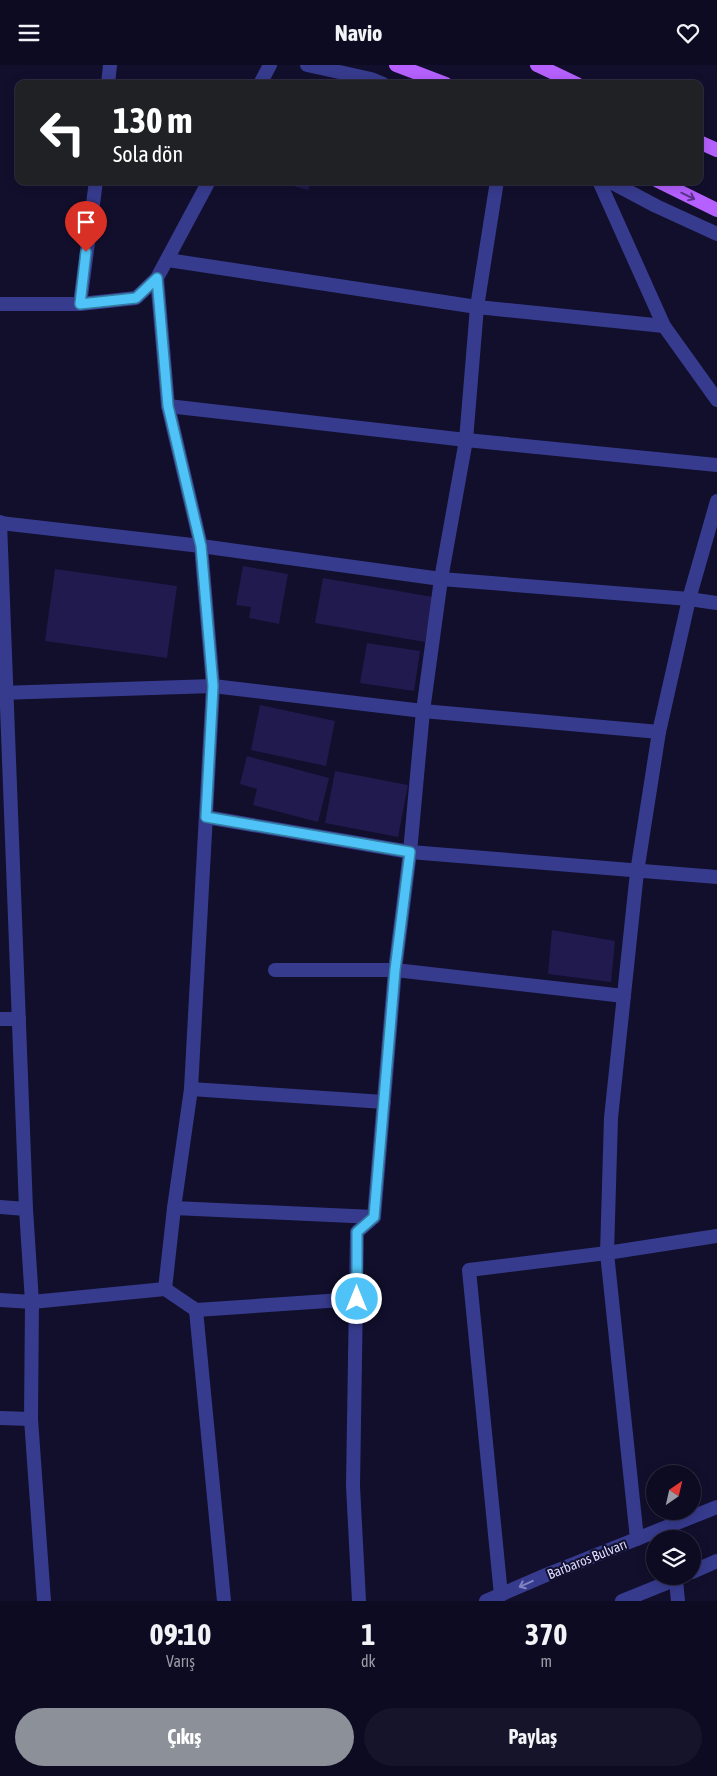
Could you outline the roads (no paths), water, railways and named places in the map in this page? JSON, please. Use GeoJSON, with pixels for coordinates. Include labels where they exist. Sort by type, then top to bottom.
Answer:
{"type":"FeatureCollection","features":[{"type":"Feature","properties":{"kind":"main road"},"geometry":{"type":"LineString","coordinates":[[396,65],[435,80]]}},
{"type":"Feature","properties":{"kind":"main road"},"geometry":{"type":"LineString","coordinates":[[537,65],[569,80]]}},
{"type":"Feature","properties":{"kind":"main road"},"geometry":{"type":"LineString","coordinates":[[703,144],[717,151]]}},
{"type":"Feature","properties":{"kind":"main road"},"geometry":{"type":"LineString","coordinates":[[666,185],[717,210]]}},
{"type":"Feature","properties":{"kind":"street"},"geometry":{"type":"LineString","coordinates":[[108,80],[110,65]]}},
{"type":"Feature","properties":{"kind":"street"},"geometry":{"type":"LineString","coordinates":[[262,80],[270,65]]}},
{"type":"Feature","properties":{"kind":"street"},"geometry":{"type":"LineString","coordinates":[[307,65],[373,80]]}},
{"type":"Feature","properties":{"kind":"street"},"geometry":{"type":"LineString","coordinates":[[80,304],[95,185]]}},
{"type":"Feature","properties":{"kind":"street"},"geometry":{"type":"LineString","coordinates":[[0,304],[80,304],[136,298],[157,278],[207,185]]}},
{"type":"Feature","properties":{"kind":"street"},"geometry":{"type":"LineString","coordinates":[[360,1601],[353,1486],[357,1232],[374,1217],[395,970],[410,852],[423,711],[441,579],[466,440],[477,307],[496,185]]}},
{"type":"Feature","properties":{"kind":"street"},"geometry":{"type":"LineString","coordinates":[[601,185],[664,326],[717,400]]}},
{"type":"Feature","properties":{"kind":"street"},"geometry":{"type":"LineString","coordinates":[[616,185],[717,234]]}},
{"type":"Feature","properties":{"kind":"street"},"geometry":{"type":"LineString","coordinates":[[168,260],[477,307],[664,326]]}},
{"type":"Feature","properties":{"kind":"street"},"geometry":{"type":"LineString","coordinates":[[157,278],[168,406],[201,546],[213,686],[191,1089],[174,1208],[165,1289]]}},
{"type":"Feature","properties":{"kind":"street"},"geometry":{"type":"LineString","coordinates":[[168,406],[466,440],[717,465]]}},
{"type":"Feature","properties":{"kind":"street"},"geometry":{"type":"LineString","coordinates":[[637,1539],[607,1253],[611,1117],[637,872],[659,732],[688,599],[717,501]]}},
{"type":"Feature","properties":{"kind":"street"},"geometry":{"type":"LineString","coordinates":[[711,520],[717,536]]}},
{"type":"Feature","properties":{"kind":"street"},"geometry":{"type":"LineString","coordinates":[[44,1601],[31,1419],[32,1302],[26,1209],[19,1019],[7,857],[0,522],[201,546],[441,579],[717,603]]}},
{"type":"Feature","properties":{"kind":"street"},"geometry":{"type":"LineString","coordinates":[[4,693],[213,686],[423,711],[659,732]]}},
{"type":"Feature","properties":{"kind":"street"},"geometry":{"type":"LineString","coordinates":[[206,817],[410,852],[637,872],[717,877]]}},
{"type":"Feature","properties":{"kind":"street"},"geometry":{"type":"LineString","coordinates":[[275,970],[395,970],[624,997]]}},
{"type":"Feature","properties":{"kind":"street"},"geometry":{"type":"LineString","coordinates":[[0,1019],[19,1019]]}},
{"type":"Feature","properties":{"kind":"street"},"geometry":{"type":"LineString","coordinates":[[191,1089],[384,1102]]}},
{"type":"Feature","properties":{"kind":"street"},"geometry":{"type":"LineString","coordinates":[[0,1207],[26,1209]]}},
{"type":"Feature","properties":{"kind":"street"},"geometry":{"type":"LineString","coordinates":[[174,1208],[374,1217]]}},
{"type":"Feature","properties":{"kind":"street"},"geometry":{"type":"LineString","coordinates":[[500,1595],[470,1270],[607,1253],[717,1236]]}},
{"type":"Feature","properties":{"kind":"street"},"geometry":{"type":"LineString","coordinates":[[0,1300],[32,1302],[165,1289],[196,1310],[357,1299]]}},
{"type":"Feature","properties":{"kind":"street"},"geometry":{"type":"LineString","coordinates":[[196,1310],[224,1601]]}},
{"type":"Feature","properties":{"kind":"street"},"geometry":{"type":"LineString","coordinates":[[0,1418],[31,1419]]}},
{"type":"Feature","properties":{"kind":"street","name":"Barbaros Bulvarı"},"geometry":{"type":"LineString","coordinates":[[486,1601],[717,1507]]}},
{"type":"Feature","properties":{"kind":"street"},"geometry":{"type":"LineString","coordinates":[[701,1568],[717,1561]]}},
{"type":"Feature","properties":{"kind":"street"},"geometry":{"type":"LineString","coordinates":[[622,1601],[662,1585]]}},
{"type":"Feature","properties":{"kind":"street"},"geometry":{"type":"LineString","coordinates":[[678,1601],[679,1585]]}}]}
